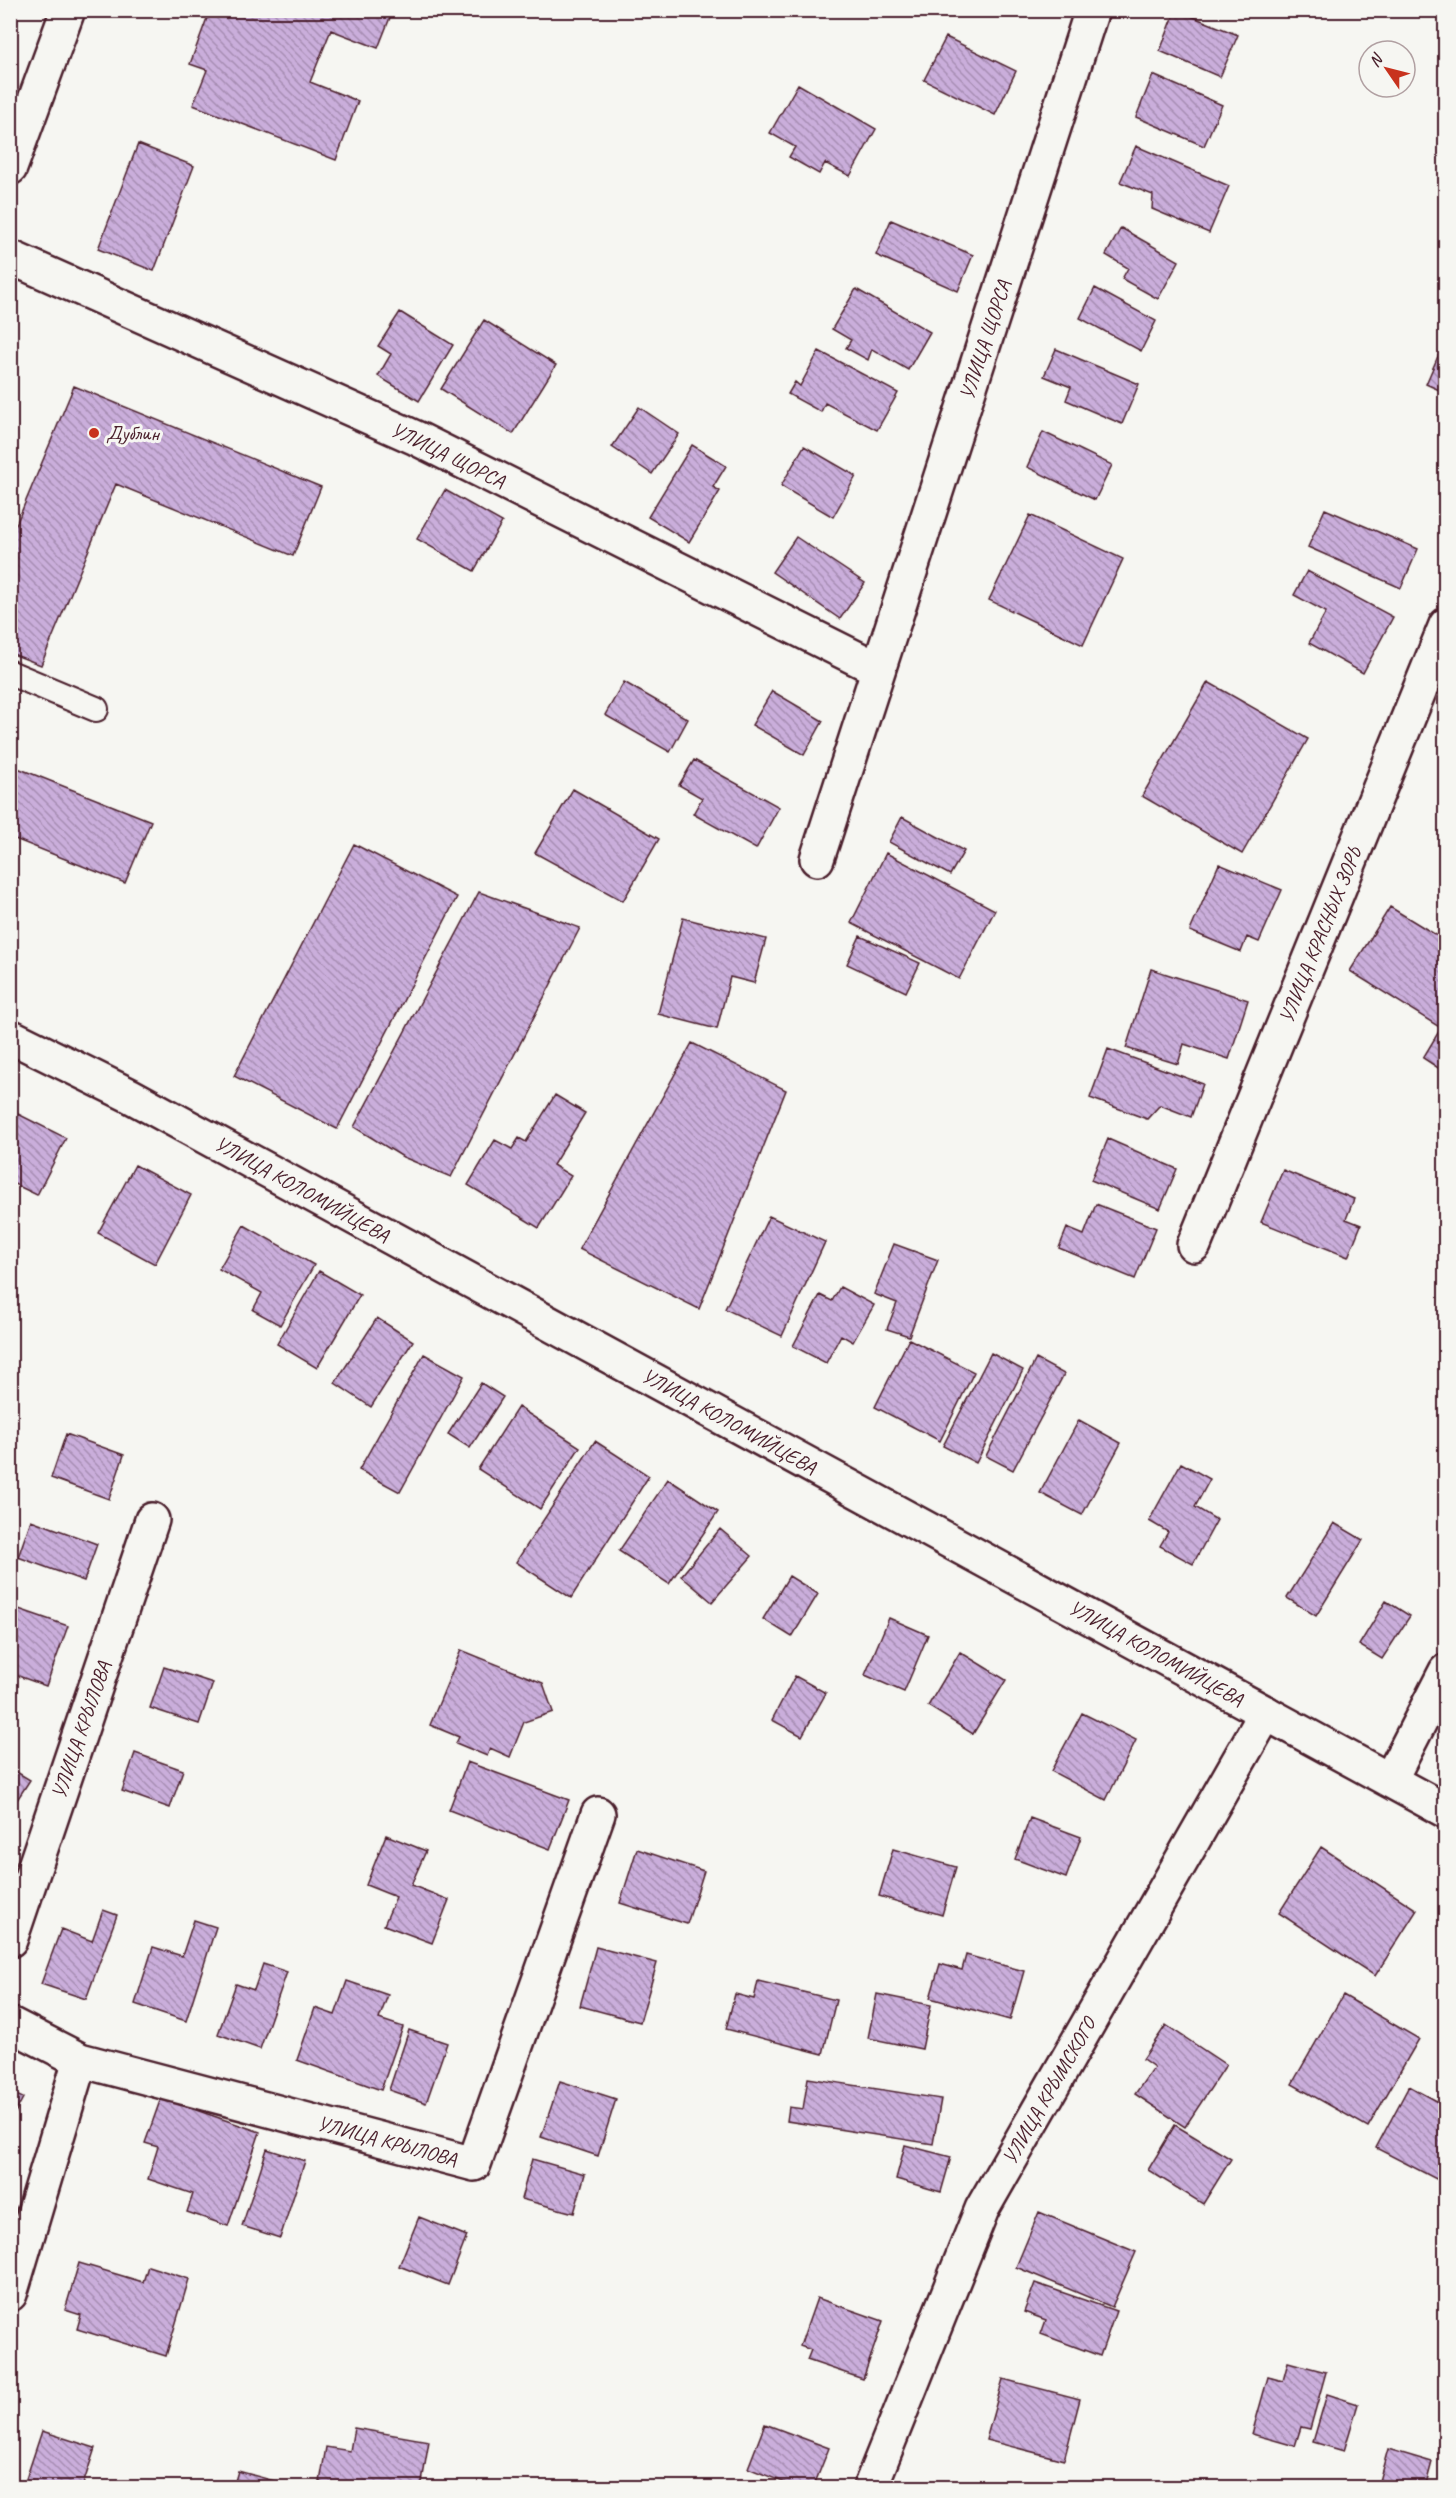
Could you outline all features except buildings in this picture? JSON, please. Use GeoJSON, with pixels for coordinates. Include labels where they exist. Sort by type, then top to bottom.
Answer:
{"type":"FeatureCollection","features":[{"type":"Feature","properties":{"kind":"street"},"geometry":{"type":"LineString","coordinates":[[10,168],[68,10]]}},
{"type":"Feature","properties":{"kind":"street","name":"УЛИЦА ЩОРСА"},"geometry":{"type":"LineString","coordinates":[[817,859],[1092,10]]}},
{"type":"Feature","properties":{"kind":"street","name":"УЛИЦА ЩОРСА"},"geometry":{"type":"LineString","coordinates":[[10,257],[416,438],[878,669]]}},
{"type":"Feature","properties":{"kind":"street","name":"УЛИЦА КРАСНЫХ ЗОРЬ"},"geometry":{"type":"LineString","coordinates":[[1194,1245],[1446,625]]}},
{"type":"Feature","properties":{"kind":"street","name":"УЛИЦА КОЛОМИЙЦЕВА"},"geometry":{"type":"LineString","coordinates":[[10,1036],[129,1095],[1446,1811]]}},
{"type":"Feature","properties":{"kind":"street","name":"УЛИЦА КРЫЛОВА"},"geometry":{"type":"LineString","coordinates":[[10,1940],[153,1520]]}},
{"type":"Feature","properties":{"kind":"street"},"geometry":{"type":"LineString","coordinates":[[1390,1780],[1446,1671]]}},
{"type":"Feature","properties":{"kind":"street","name":"УЛИЦА КРЫМСКОГО"},"geometry":{"type":"LineString","coordinates":[[870,2487],[982,2209],[1266,1713]]}},
{"type":"Feature","properties":{"kind":"street","name":"УЛИЦА КРЫЛОВА"},"geometry":{"type":"LineString","coordinates":[[10,2024],[80,2060],[474,2164],[598,1814]]}},
{"type":"Feature","properties":{"kind":"street"},"geometry":{"type":"LineString","coordinates":[[10,2294],[80,2060]]}},
{"type":"Feature","properties":{"kind":"lane"},"geometry":{"type":"LineString","coordinates":[[10,673],[96,709]]}},
{"type":"Feature","properties":{"kind":"place","name":"Дублин"},"geometry":{"type":"Point","coordinates":[94,433]}}]}
